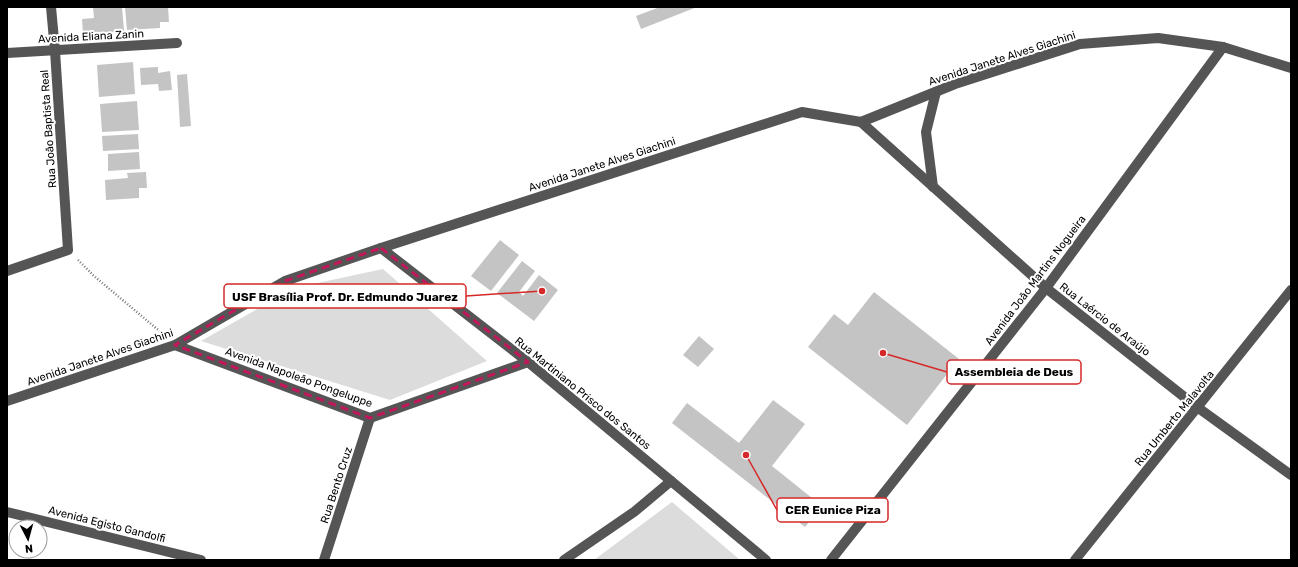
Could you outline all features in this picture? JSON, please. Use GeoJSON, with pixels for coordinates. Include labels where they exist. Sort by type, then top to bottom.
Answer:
{"type":"FeatureCollection","features":[{"type":"Feature","properties":{"kind":"street","name":"Rua João Baptista Real"},"geometry":{"type":"LineString","coordinates":[[51,7],[68,250]]}},
{"type":"Feature","properties":{"kind":"street","name":"Avenida Janete Alves Giachini"},"geometry":{"type":"LineString","coordinates":[[7,401],[175,345],[285,281],[381,248],[802,112],[861,122],[955,84],[1080,44],[1158,38],[1223,47],[1291,68]]}},
{"type":"Feature","properties":{"kind":"street","name":"Avenida Eliana Zanin"},"geometry":{"type":"LineString","coordinates":[[7,53],[177,43]]}},
{"type":"Feature","properties":{"kind":"street","name":"Avenida João Martins Nogueira"},"geometry":{"type":"LineString","coordinates":[[831,560],[1046,288],[1223,47]]}},
{"type":"Feature","properties":{"kind":"street"},"geometry":{"type":"LineString","coordinates":[[933,187],[926,132],[936,92]]}},
{"type":"Feature","properties":{"kind":"street","name":"Rua Laércio de Araújo"},"geometry":{"type":"LineString","coordinates":[[861,122],[1046,288],[1197,407],[1291,475]]}},
{"type":"Feature","properties":{"kind":"street","name":"Rua Martiniano Prisco dos Santos"},"geometry":{"type":"LineString","coordinates":[[381,248],[528,362],[766,560]]}},
{"type":"Feature","properties":{"kind":"street"},"geometry":{"type":"LineString","coordinates":[[7,272],[68,250]]}},
{"type":"Feature","properties":{"kind":"street","name":"Rua Umberto Malavolta"},"geometry":{"type":"LineString","coordinates":[[1076,560],[1291,290]]}},
{"type":"Feature","properties":{"kind":"street","name":"Avenida Napoleão Pongeluppe"},"geometry":{"type":"LineString","coordinates":[[175,345],[370,418],[528,362]]}},
{"type":"Feature","properties":{"kind":"street","name":"Rua Bento Cruz"},"geometry":{"type":"LineString","coordinates":[[324,560],[370,418]]}},
{"type":"Feature","properties":{"kind":"street"},"geometry":{"type":"LineString","coordinates":[[564,560],[634,512],[671,481]]}},
{"type":"Feature","properties":{"kind":"street","name":"Avenida Egisto Gandolfi"},"geometry":{"type":"LineString","coordinates":[[7,512],[201,560]]}},
{"type":"Feature","properties":{"kind":"path"},"geometry":{"type":"LineString","coordinates":[[68,250],[94,276],[175,345]]}},
{"type":"Feature","properties":{"kind":"highlighted area"},"geometry":{"type":"Polygon","coordinates":[[[381,248],[528,362],[370,418],[175,345],[285,281],[381,248]]]}},
{"type":"Feature","properties":{"kind":"shaded area"},"geometry":{"type":"Polygon","coordinates":[[[383,269],[487,361],[390,400],[201,341],[294,288],[383,269]]]}},
{"type":"Feature","properties":{"kind":"shaded area"},"geometry":{"type":"Polygon","coordinates":[[[672,502],[740,560],[594,560],[672,502]]]}},
{"type":"Feature","properties":{"kind":"building"},"geometry":{"type":"Polygon","coordinates":[[[93,7],[122,7],[124,31],[83,34],[82,19],[94,18],[93,7]]]}},
{"type":"Feature","properties":{"kind":"building"},"geometry":{"type":"Polygon","coordinates":[[[125,7],[168,7],[169,22],[160,22],[160,28],[127,30],[125,7]]]}},
{"type":"Feature","properties":{"kind":"building"},"geometry":{"type":"Polygon","coordinates":[[[660,7],[697,7],[641,29],[636,16],[660,7]]]}},
{"type":"Feature","properties":{"kind":"building"},"geometry":{"type":"Polygon","coordinates":[[[133,62],[135,94],[99,97],[97,65],[133,62]]]}},
{"type":"Feature","properties":{"kind":"building"},"geometry":{"type":"Polygon","coordinates":[[[158,67],[158,73],[170,71],[172,90],[159,91],[158,84],[141,85],[140,68],[158,67]]]}},
{"type":"Feature","properties":{"kind":"building"},"geometry":{"type":"Polygon","coordinates":[[[187,74],[191,126],[180,127],[177,75],[187,74]]]}},
{"type":"Feature","properties":{"kind":"building"},"geometry":{"type":"Polygon","coordinates":[[[137,101],[139,130],[102,132],[100,104],[137,101]]]}},
{"type":"Feature","properties":{"kind":"building"},"geometry":{"type":"Polygon","coordinates":[[[138,134],[139,149],[103,151],[102,136],[138,134]]]}},
{"type":"Feature","properties":{"kind":"building"},"geometry":{"type":"Polygon","coordinates":[[[139,152],[140,169],[108,171],[108,154],[139,152]]]}},
{"type":"Feature","properties":{"kind":"building"},"geometry":{"type":"Polygon","coordinates":[[[146,172],[147,188],[139,188],[139,198],[106,200],[105,180],[128,178],[127,173],[146,172]]]}},
{"type":"Feature","properties":{"kind":"building"},"geometry":{"type":"Polygon","coordinates":[[[500,240],[519,255],[491,291],[471,276],[500,240]]]}},
{"type":"Feature","properties":{"kind":"building"},"geometry":{"type":"Polygon","coordinates":[[[522,261],[535,271],[519,292],[523,296],[539,275],[558,290],[534,321],[497,293],[522,261]]]}},
{"type":"Feature","properties":{"kind":"building"},"geometry":{"type":"Polygon","coordinates":[[[874,292],[959,359],[907,425],[808,347],[834,314],[848,325],[874,292]]]}},
{"type":"Feature","properties":{"kind":"building"},"geometry":{"type":"Polygon","coordinates":[[[699,336],[714,349],[698,367],[683,355],[699,336]]]}},
{"type":"Feature","properties":{"kind":"building"},"geometry":{"type":"Polygon","coordinates":[[[773,400],[805,424],[772,466],[822,506],[805,527],[672,423],[687,403],[739,443],[773,400]]]}},
{"type":"Feature","properties":{"kind":"place","name":"USF Brasília Prof. Dr. Edmundo Juarez"},"geometry":{"type":"Point","coordinates":[542,291]}},
{"type":"Feature","properties":{"kind":"place","name":"Assembleia de Deus"},"geometry":{"type":"Point","coordinates":[883,353]}},
{"type":"Feature","properties":{"kind":"place","name":"CER Eunice Piza"},"geometry":{"type":"Point","coordinates":[746,455]}}]}
